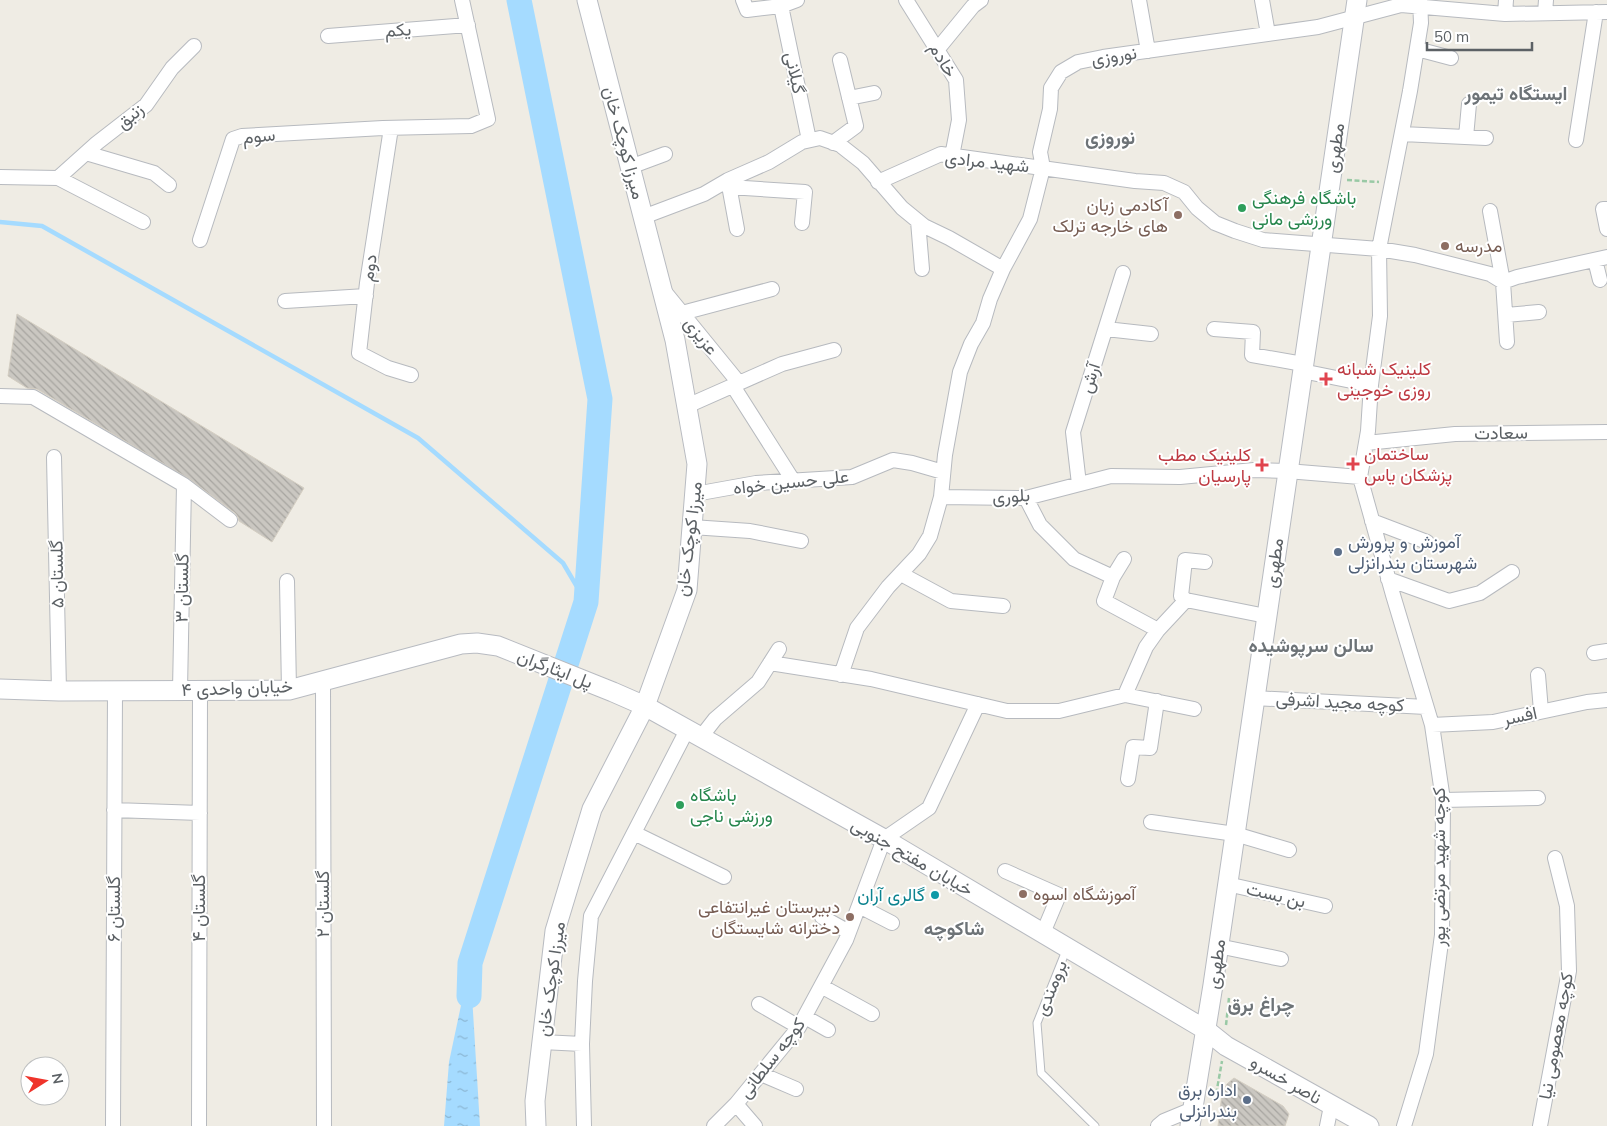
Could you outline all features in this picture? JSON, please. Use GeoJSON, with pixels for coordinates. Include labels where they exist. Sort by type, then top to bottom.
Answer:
{"type":"FeatureCollection","features":[{"type":"Feature","properties":{"kind":"main road","name":"میرزا کوچک خان"},"geometry":{"type":"LineString","coordinates":[[536,1126],[535,1101],[555,931],[592,809],[645,706],[687,590],[697,464],[675,340],[587,0]]}},
{"type":"Feature","properties":{"kind":"main road","name":"مطهری"},"geometry":{"type":"LineString","coordinates":[[1192,1117],[1228,884],[1355,9]]}},
{"type":"Feature","properties":{"kind":"main road","name":"خیابان واحدی ۴"},"geometry":{"type":"LineString","coordinates":[[5,687],[59,691],[289,690],[461,644],[477,642],[498,646]]}},
{"type":"Feature","properties":{"kind":"main road","name":"پل ایثارگران"},"geometry":{"type":"LineString","coordinates":[[498,646],[613,692]]}},
{"type":"Feature","properties":{"kind":"main road","name":"خیابان مفتح جنوبی"},"geometry":{"type":"LineString","coordinates":[[613,692],[645,706],[884,839],[1206,1030]]}},
{"type":"Feature","properties":{"kind":"main road","name":"ناصر خسرو"},"geometry":{"type":"LineString","coordinates":[[1206,1030],[1226,1046],[1370,1126]]}},
{"type":"Feature","properties":{"kind":"street"},"geometry":{"type":"LineString","coordinates":[[391,128],[472,126],[488,119],[462,0]]}},
{"type":"Feature","properties":{"kind":"street"},"geometry":{"type":"LineString","coordinates":[[743,0],[746,10],[781,6],[797,0]]}},
{"type":"Feature","properties":{"kind":"street","name":"خادم"},"geometry":{"type":"LineString","coordinates":[[906,0],[956,80],[959,120],[952,156]]}},
{"type":"Feature","properties":{"kind":"street"},"geometry":{"type":"LineString","coordinates":[[937,50],[973,6],[981,0]]}},
{"type":"Feature","properties":{"kind":"street"},"geometry":{"type":"LineString","coordinates":[[1139,0],[1148,51]]}},
{"type":"Feature","properties":{"kind":"street"},"geometry":{"type":"LineString","coordinates":[[1262,0],[1268,34]]}},
{"type":"Feature","properties":{"kind":"street"},"geometry":{"type":"LineString","coordinates":[[1505,14],[1506,0]]}},
{"type":"Feature","properties":{"kind":"street"},"geometry":{"type":"LineString","coordinates":[[1360,477],[1366,443],[1380,316],[1379,249],[1417,48],[1421,23],[1420,4]]}},
{"type":"Feature","properties":{"kind":"street","name":"نوروزی"},"geometry":{"type":"LineString","coordinates":[[942,497],[945,455],[960,372],[971,344],[983,323],[990,299],[1003,269],[1030,219],[1043,168],[1040,152],[1050,109],[1052,88],[1060,72],[1078,62],[1318,27],[1355,9],[1420,4],[1505,14],[1546,7],[1602,12]]}},
{"type":"Feature","properties":{"kind":"street","name":"گیلانی"},"geometry":{"type":"LineString","coordinates":[[781,6],[809,140]]}},
{"type":"Feature","properties":{"kind":"street"},"geometry":{"type":"LineString","coordinates":[[1576,140],[1602,12]]}},
{"type":"Feature","properties":{"kind":"street","name":"یکم"},"geometry":{"type":"LineString","coordinates":[[328,36],[468,25]]}},
{"type":"Feature","properties":{"kind":"street","name":"زنبق"},"geometry":{"type":"LineString","coordinates":[[58,178],[146,105],[172,68],[194,46]]}},
{"type":"Feature","properties":{"kind":"street"},"geometry":{"type":"LineString","coordinates":[[1417,48],[1451,58]]}},
{"type":"Feature","properties":{"kind":"street"},"geometry":{"type":"LineString","coordinates":[[832,142],[856,126],[840,60]]}},
{"type":"Feature","properties":{"kind":"street"},"geometry":{"type":"LineString","coordinates":[[849,98],[874,93]]}},
{"type":"Feature","properties":{"kind":"street"},"geometry":{"type":"LineString","coordinates":[[1466,137],[1468,104]]}},
{"type":"Feature","properties":{"kind":"street","name":"سوم"},"geometry":{"type":"LineString","coordinates":[[200,240],[233,139],[242,136],[391,128]]}},
{"type":"Feature","properties":{"kind":"street","name":"دوم"},"geometry":{"type":"LineString","coordinates":[[391,128],[377,211],[359,353],[388,368],[411,375]]}},
{"type":"Feature","properties":{"kind":"street"},"geometry":{"type":"LineString","coordinates":[[1402,134],[1486,138]]}},
{"type":"Feature","properties":{"kind":"street"},"geometry":{"type":"LineString","coordinates":[[643,217],[728,184],[802,142],[820,138],[840,145],[863,163],[902,208],[924,226],[1003,269]]}},
{"type":"Feature","properties":{"kind":"street"},"geometry":{"type":"LineString","coordinates":[[86,153],[154,173],[169,185]]}},
{"type":"Feature","properties":{"kind":"street"},"geometry":{"type":"LineString","coordinates":[[630,167],[665,154]]}},
{"type":"Feature","properties":{"kind":"street","name":"شهید مرادی"},"geometry":{"type":"LineString","coordinates":[[878,182],[941,154],[1164,183],[1184,192],[1197,208],[1215,223],[1263,240],[1379,249],[1415,255],[1490,274],[1504,282]]}},
{"type":"Feature","properties":{"kind":"street"},"geometry":{"type":"LineString","coordinates":[[0,177],[58,178],[143,222]]}},
{"type":"Feature","properties":{"kind":"street"},"geometry":{"type":"LineString","coordinates":[[728,184],[805,192],[802,223]]}},
{"type":"Feature","properties":{"kind":"street"},"geometry":{"type":"LineString","coordinates":[[728,184],[737,229]]}},
{"type":"Feature","properties":{"kind":"street"},"geometry":{"type":"LineString","coordinates":[[1607,209],[1603,209],[1607,229]]}},
{"type":"Feature","properties":{"kind":"street"},"geometry":{"type":"LineString","coordinates":[[1490,211],[1504,282],[1507,342]]}},
{"type":"Feature","properties":{"kind":"street"},"geometry":{"type":"LineString","coordinates":[[918,220],[922,269]]}},
{"type":"Feature","properties":{"kind":"street"},"geometry":{"type":"LineString","coordinates":[[1504,282],[1517,277],[1601,258],[1600,280]]}},
{"type":"Feature","properties":{"kind":"street","name":"آرش"},"geometry":{"type":"LineString","coordinates":[[1079,484],[1073,432],[1123,273]]}},
{"type":"Feature","properties":{"kind":"street"},"geometry":{"type":"LineString","coordinates":[[682,313],[772,288]]}},
{"type":"Feature","properties":{"kind":"street","name":"عزیزی"},"geometry":{"type":"LineString","coordinates":[[662,289],[736,384],[794,482]]}},
{"type":"Feature","properties":{"kind":"street"},"geometry":{"type":"LineString","coordinates":[[285,301],[366,296]]}},
{"type":"Feature","properties":{"kind":"street"},"geometry":{"type":"LineString","coordinates":[[1506,314],[1539,312]]}},
{"type":"Feature","properties":{"kind":"street"},"geometry":{"type":"LineString","coordinates":[[1106,329],[1150,334]]}},
{"type":"Feature","properties":{"kind":"street"},"geometry":{"type":"LineString","coordinates":[[1214,329],[1253,332],[1252,356],[1371,385]]}},
{"type":"Feature","properties":{"kind":"street"},"geometry":{"type":"LineString","coordinates":[[687,406],[782,364],[834,350]]}},
{"type":"Feature","properties":{"kind":"street"},"geometry":{"type":"LineString","coordinates":[[0,396],[33,396],[184,485],[230,520]]}},
{"type":"Feature","properties":{"kind":"street","name":"سعادت"},"geometry":{"type":"LineString","coordinates":[[1366,443],[1455,434],[1607,432]]}},
{"type":"Feature","properties":{"kind":"street","name":"گلستان ۵"},"geometry":{"type":"LineString","coordinates":[[54,457],[59,691]]}},
{"type":"Feature","properties":{"kind":"street","name":"علی حسین خواه"},"geometry":{"type":"LineString","coordinates":[[695,494],[756,483],[852,477],[893,460],[912,463],[943,472]]}},
{"type":"Feature","properties":{"kind":"street","name":"بلوری"},"geometry":{"type":"LineString","coordinates":[[942,497],[1026,498],[1111,476],[1180,477],[1254,470],[1360,477]]}},
{"type":"Feature","properties":{"kind":"street","name":"کوچه شهید مرتضی پور"},"geometry":{"type":"LineString","coordinates":[[1360,477],[1432,725],[1442,800],[1442,935],[1426,1054],[1404,1126]]}},
{"type":"Feature","properties":{"kind":"street","name":"گلستان ۳"},"geometry":{"type":"LineString","coordinates":[[180,690],[184,485]]}},
{"type":"Feature","properties":{"kind":"street"},"geometry":{"type":"LineString","coordinates":[[840,675],[857,628],[888,588],[919,554],[930,536],[942,497]]}},
{"type":"Feature","properties":{"kind":"street"},"geometry":{"type":"LineString","coordinates":[[1026,498],[1040,525],[1074,559],[1113,577]]}},
{"type":"Feature","properties":{"kind":"street"},"geometry":{"type":"LineString","coordinates":[[1372,521],[1426,542]]}},
{"type":"Feature","properties":{"kind":"street"},"geometry":{"type":"LineString","coordinates":[[692,527],[750,531],[801,541]]}},
{"type":"Feature","properties":{"kind":"street"},"geometry":{"type":"LineString","coordinates":[[1124,560],[1113,577],[1104,601],[1158,630]]}},
{"type":"Feature","properties":{"kind":"street"},"geometry":{"type":"LineString","coordinates":[[1205,562],[1184,560],[1181,596],[1186,600],[1266,616]]}},
{"type":"Feature","properties":{"kind":"street"},"geometry":{"type":"LineString","coordinates":[[1388,578],[1449,601],[1480,593],[1512,572]]}},
{"type":"Feature","properties":{"kind":"street"},"geometry":{"type":"LineString","coordinates":[[901,574],[951,600],[1004,606]]}},
{"type":"Feature","properties":{"kind":"street"},"geometry":{"type":"LineString","coordinates":[[287,582],[289,690]]}},
{"type":"Feature","properties":{"kind":"street"},"geometry":{"type":"LineString","coordinates":[[1125,694],[1146,647],[1158,630],[1186,600]]}},
{"type":"Feature","properties":{"kind":"street"},"geometry":{"type":"LineString","coordinates":[[584,1126],[582,1044],[591,916],[634,833],[694,734],[715,719],[758,682],[779,649]]}},
{"type":"Feature","properties":{"kind":"street"},"geometry":{"type":"LineString","coordinates":[[770,663],[871,679],[1007,711],[1059,711],[1125,694],[1194,709]]}},
{"type":"Feature","properties":{"kind":"street"},"geometry":{"type":"LineString","coordinates":[[1538,674],[1541,711]]}},
{"type":"Feature","properties":{"kind":"street","name":"گلستان ۲"},"geometry":{"type":"LineString","coordinates":[[323,681],[324,1126]]}},
{"type":"Feature","properties":{"kind":"street","name":"گلستان ۴"},"geometry":{"type":"LineString","coordinates":[[199,1126],[200,690]]}},
{"type":"Feature","properties":{"kind":"street","name":"گلستان ۶"},"geometry":{"type":"LineString","coordinates":[[113,1126],[115,691]]}},
{"type":"Feature","properties":{"kind":"street","name":"کوچه مجید اشرفی"},"geometry":{"type":"LineString","coordinates":[[1254,698],[1426,707]]}},
{"type":"Feature","properties":{"kind":"street","name":"افسر"},"geometry":{"type":"LineString","coordinates":[[1432,725],[1493,722],[1541,711],[1607,700]]}},
{"type":"Feature","properties":{"kind":"street"},"geometry":{"type":"LineString","coordinates":[[1128,779],[1133,747],[1150,748],[1157,701]]}},
{"type":"Feature","properties":{"kind":"street"},"geometry":{"type":"LineString","coordinates":[[884,839],[929,808],[978,704]]}},
{"type":"Feature","properties":{"kind":"street"},"geometry":{"type":"LineString","coordinates":[[1442,800],[1538,798]]}},
{"type":"Feature","properties":{"kind":"street"},"geometry":{"type":"LineString","coordinates":[[114,810],[200,813]]}},
{"type":"Feature","properties":{"kind":"street"},"geometry":{"type":"LineString","coordinates":[[1151,822],[1235,834],[1289,850]]}},
{"type":"Feature","properties":{"kind":"street"},"geometry":{"type":"LineString","coordinates":[[634,833],[724,877]]}},
{"type":"Feature","properties":{"kind":"street","name":"کوچه سلطانی"},"geometry":{"type":"LineString","coordinates":[[714,1126],[736,1104],[802,1022],[849,932],[884,839]]}},
{"type":"Feature","properties":{"kind":"street","name":"کوچه معصومی نیا"},"geometry":{"type":"LineString","coordinates":[[1540,1126],[1569,971],[1566,906],[1555,858]]}},
{"type":"Feature","properties":{"kind":"street"},"geometry":{"type":"LineString","coordinates":[[1005,871],[1059,895],[1043,933]]}},
{"type":"Feature","properties":{"kind":"street","name":"بن بست"},"geometry":{"type":"LineString","coordinates":[[1228,884],[1325,906]]}},
{"type":"Feature","properties":{"kind":"street"},"geometry":{"type":"LineString","coordinates":[[859,906],[892,923]]}},
{"type":"Feature","properties":{"kind":"street"},"geometry":{"type":"LineString","coordinates":[[822,917],[849,932]]}},
{"type":"Feature","properties":{"kind":"street"},"geometry":{"type":"LineString","coordinates":[[1218,946],[1281,960]]}},
{"type":"Feature","properties":{"kind":"street"},"geometry":{"type":"LineString","coordinates":[[821,986],[872,1014]]}},
{"type":"Feature","properties":{"kind":"street"},"geometry":{"type":"LineString","coordinates":[[759,1004],[802,1022],[828,1030]]}},
{"type":"Feature","properties":{"kind":"street"},"geometry":{"type":"LineString","coordinates":[[542,1042],[582,1044]]}},
{"type":"Feature","properties":{"kind":"street"},"geometry":{"type":"LineString","coordinates":[[761,1074],[796,1089]]}},
{"type":"Feature","properties":{"kind":"street"},"geometry":{"type":"LineString","coordinates":[[736,1104],[755,1126]]}},
{"type":"Feature","properties":{"kind":"street"},"geometry":{"type":"LineString","coordinates":[[1327,1126],[1331,1106]]}},
{"type":"Feature","properties":{"kind":"street"},"geometry":{"type":"LineString","coordinates":[[1158,1126],[1164,1121],[1192,1117]]}},
{"type":"Feature","properties":{"kind":"lane","name":"برومندی"},"geometry":{"type":"LineString","coordinates":[[1068,948],[1037,1023],[1041,1073],[1095,1126]]}},
{"type":"Feature","properties":{"kind":"path"},"geometry":{"type":"LineString","coordinates":[[1330,179],[1392,183]]}},
{"type":"Feature","properties":{"kind":"water"},"geometry":{"type":"Polygon","coordinates":[[[470,963],[480,1126],[444,1126],[449,1062],[470,963]]]}},
{"type":"Feature","properties":{"kind":"building"},"geometry":{"type":"Polygon","coordinates":[[[17,314],[304,488],[272,542],[239,521],[235,513],[188,478],[37,389],[27,388],[8,376],[17,314]]]}},
{"type":"Feature","properties":{"kind":"building","name":"اداره برق بندرانزلی"},"geometry":{"type":"Polygon","coordinates":[[[1234,1078],[1283,1106],[1289,1114],[1285,1126],[1218,1126],[1222,1094],[1227,1084],[1234,1078]]]}},
{"type":"Feature","properties":{"kind":"waterway"},"geometry":{"type":"LineString","coordinates":[[469,996],[470,963],[586,602],[600,399],[519,0]]}},
{"type":"Feature","properties":{"kind":"waterway"},"geometry":{"type":"LineString","coordinates":[[0,222],[42,226],[418,438],[563,563],[586,602]]}},
{"type":"Feature","properties":{"kind":"place","name":"باشگاه فرهنگی ورزشی مانی"},"geometry":{"type":"Point","coordinates":[1242,208]}},
{"type":"Feature","properties":{"kind":"place","name":"آکادمی زبان های خارجه ترلک"},"geometry":{"type":"Point","coordinates":[1178,215]}},
{"type":"Feature","properties":{"kind":"place","name":"مدرسه"},"geometry":{"type":"Point","coordinates":[1445,246]}},
{"type":"Feature","properties":{"kind":"place","name":"کلینیک شبانه روزی خوجینی"},"geometry":{"type":"Point","coordinates":[1326,379]}},
{"type":"Feature","properties":{"kind":"place","name":"ساختمان پزشکان یاس"},"geometry":{"type":"Point","coordinates":[1353,464]}},
{"type":"Feature","properties":{"kind":"place","name":"کلینیک مطب پارسیان"},"geometry":{"type":"Point","coordinates":[1262,465]}},
{"type":"Feature","properties":{"kind":"place","name":"آموزش و پرورش شهرستان بندرانزلی"},"geometry":{"type":"Point","coordinates":[1338,552]}},
{"type":"Feature","properties":{"kind":"place","name":"باشگاه ورزشی ناجی"},"geometry":{"type":"Point","coordinates":[680,805]}},
{"type":"Feature","properties":{"kind":"place","name":"آموزشگاه اسوه"},"geometry":{"type":"Point","coordinates":[1023,894]}},
{"type":"Feature","properties":{"kind":"place","name":"گالری آران"},"geometry":{"type":"Point","coordinates":[935,895]}},
{"type":"Feature","properties":{"kind":"place","name":"دبیرستان غیرانتفاعی دخترانه شایستگان"},"geometry":{"type":"Point","coordinates":[850,917]}},
{"type":"Feature","properties":{"kind":"place","name":"اداره برق بندرانزلی"},"geometry":{"type":"Point","coordinates":[1247,1100]}},
{"type":"Feature","properties":{"kind":"district","name":"ایستگاه تیمور"},"geometry":{"type":"Point","coordinates":[1516,93]}},
{"type":"Feature","properties":{"kind":"district","name":"نوروزی"},"geometry":{"type":"Point","coordinates":[1110,137]}},
{"type":"Feature","properties":{"kind":"district","name":"سالن سرپوشیده"},"geometry":{"type":"Point","coordinates":[1311,645]}},
{"type":"Feature","properties":{"kind":"district","name":"شاکوچه"},"geometry":{"type":"Point","coordinates":[954,928]}},
{"type":"Feature","properties":{"kind":"district","name":"چراغ برق"},"geometry":{"type":"Point","coordinates":[1261,1004]}}]}
